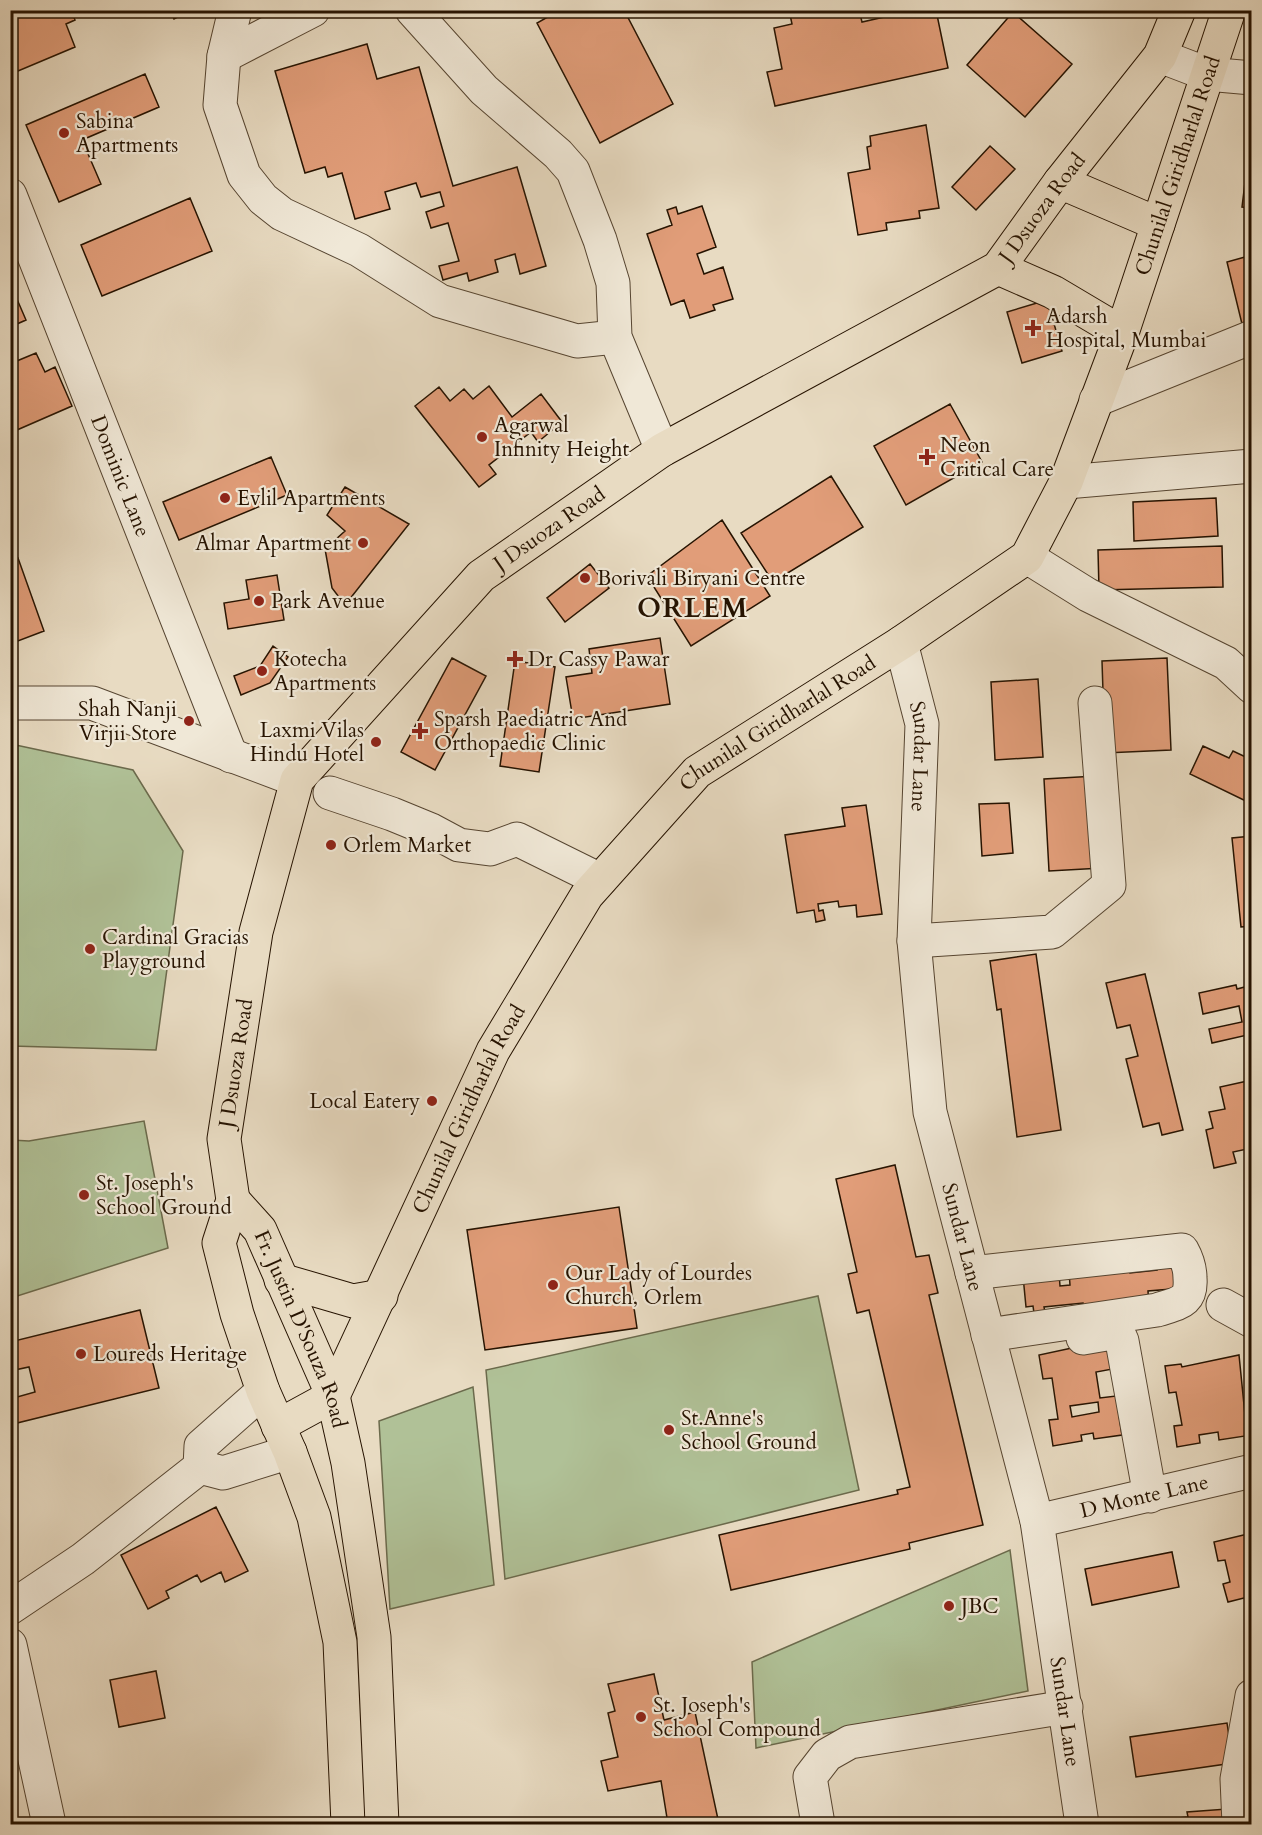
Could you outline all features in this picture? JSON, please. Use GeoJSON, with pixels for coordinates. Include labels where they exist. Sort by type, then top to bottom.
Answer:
{"type":"FeatureCollection","features":[{"type":"Feature","properties":{"kind":"main road"},"geometry":{"type":"LineString","coordinates":[[1160,56],[1179,10]]}},
{"type":"Feature","properties":{"kind":"main road","name":"Chunilal Giridharlal Road"},"geometry":{"type":"LineString","coordinates":[[333,1396],[493,1051],[587,895],[697,772],[901,643],[1027,557],[1066,482],[1122,333],[1229,10]]}},
{"type":"Feature","properties":{"kind":"main road","name":"J Dsuoza Road"},"geometry":{"type":"LineString","coordinates":[[233,1200],[224,1139],[256,932],[297,780],[481,576],[662,450],[998,268],[1060,182],[1160,56]]}},
{"type":"Feature","properties":{"kind":"main road"},"geometry":{"type":"LineString","coordinates":[[1060,182],[1158,224]]}},
{"type":"Feature","properties":{"kind":"main road"},"geometry":{"type":"LineString","coordinates":[[998,268],[1053,292],[1122,333]]}},
{"type":"Feature","properties":{"kind":"main road","name":"Fr. Justin D'Souza Road"},"geometry":{"type":"LineString","coordinates":[[348,1824],[340,1642],[314,1517],[263,1391],[237,1314],[219,1243],[233,1200],[260,1230],[333,1396],[350,1475],[374,1637],[382,1824]]}},
{"type":"Feature","properties":{"kind":"main road"},"geometry":{"type":"LineString","coordinates":[[281,1280],[353,1301],[381,1296]]}},
{"type":"Feature","properties":{"kind":"main road"},"geometry":{"type":"LineString","coordinates":[[284,1439],[333,1396]]}},
{"type":"Feature","properties":{"kind":"street"},"geometry":{"type":"LineString","coordinates":[[235,10],[224,56],[220,105],[244,175],[263,199],[282,214],[359,250],[440,301],[577,341],[615,337]]}},
{"type":"Feature","properties":{"kind":"street"},"geometry":{"type":"LineString","coordinates":[[224,56],[313,10]]}},
{"type":"Feature","properties":{"kind":"street"},"geometry":{"type":"LineString","coordinates":[[412,10],[484,90],[558,154],[573,171],[613,283],[615,337],[662,450]]}},
{"type":"Feature","properties":{"kind":"street"},"geometry":{"type":"LineString","coordinates":[[1160,56],[1207,74],[1251,78]]}},
{"type":"Feature","properties":{"kind":"street","name":"Dominic Lane"},"geometry":{"type":"LineString","coordinates":[[13,209],[231,756]]}},
{"type":"Feature","properties":{"kind":"street"},"geometry":{"type":"LineString","coordinates":[[1096,400],[1251,337]]}},
{"type":"Feature","properties":{"kind":"street"},"geometry":{"type":"LineString","coordinates":[[1066,482],[1251,466]]}},
{"type":"Feature","properties":{"kind":"street"},"geometry":{"type":"LineString","coordinates":[[1027,557],[1088,595],[1226,663],[1251,687]]}},
{"type":"Feature","properties":{"kind":"street","name":"Sundar Lane"},"geometry":{"type":"LineString","coordinates":[[901,643],[922,724],[914,940],[930,1112],[1036,1521],[1082,1824]]}},
{"type":"Feature","properties":{"kind":"street"},"geometry":{"type":"LineString","coordinates":[[10,703],[93,704],[297,780]]}},
{"type":"Feature","properties":{"kind":"street"},"geometry":{"type":"LineString","coordinates":[[914,940],[1052,932],[1109,885],[1095,704]]}},
{"type":"Feature","properties":{"kind":"street"},"geometry":{"type":"LineString","coordinates":[[330,793],[402,818],[459,845],[490,849],[517,839],[600,880]]}},
{"type":"Feature","properties":{"kind":"street"},"geometry":{"type":"LineString","coordinates":[[972,1273],[1182,1250],[1189,1266],[1191,1292],[1186,1299],[1175,1304],[1157,1310],[991,1346]]}},
{"type":"Feature","properties":{"kind":"street"},"geometry":{"type":"LineString","coordinates":[[1223,1305],[1251,1321]]}},
{"type":"Feature","properties":{"kind":"street"},"geometry":{"type":"LineString","coordinates":[[991,1346],[1118,1332],[1150,1496]]}},
{"type":"Feature","properties":{"kind":"street"},"geometry":{"type":"LineString","coordinates":[[10,1608],[83,1559],[200,1467],[201,1446],[263,1391]]}},
{"type":"Feature","properties":{"kind":"street"},"geometry":{"type":"LineString","coordinates":[[200,1467],[223,1473],[284,1439]]}},
{"type":"Feature","properties":{"kind":"street","name":"D Monte Lane"},"geometry":{"type":"LineString","coordinates":[[1036,1521],[1251,1471]]}},
{"type":"Feature","properties":{"kind":"street"},"geometry":{"type":"LineString","coordinates":[[10,1645],[49,1824]]}},
{"type":"Feature","properties":{"kind":"street"},"geometry":{"type":"LineString","coordinates":[[1239,1824],[1237,1779],[1251,1696]]}},
{"type":"Feature","properties":{"kind":"street"},"geometry":{"type":"LineString","coordinates":[[818,1824],[810,1777],[827,1755],[850,1742],[1066,1707]]}},
{"type":"Feature","properties":{"kind":"green space","name":"Cardinal Gracias Playground"},"geometry":{"type":"Polygon","coordinates":[[[11,744],[133,770],[183,851],[156,1050],[11,1046],[11,744]]]}},
{"type":"Feature","properties":{"kind":"green space","name":"St. Joseph's School Ground"},"geometry":{"type":"Polygon","coordinates":[[[144,1121],[168,1248],[11,1298],[11,1140],[29,1141],[144,1121]]]}},
{"type":"Feature","properties":{"kind":"green space","name":"St.Anne's School Ground"},"geometry":{"type":"Polygon","coordinates":[[[818,1296],[859,1490],[505,1579],[486,1370],[818,1296]]]}},
{"type":"Feature","properties":{"kind":"green space"},"geometry":{"type":"Polygon","coordinates":[[[473,1387],[494,1585],[390,1609],[379,1421],[473,1387]]]}},
{"type":"Feature","properties":{"kind":"green space","name":"JBC"},"geometry":{"type":"Polygon","coordinates":[[[1010,1550],[1028,1691],[756,1748],[752,1662],[1010,1550]]]}},
{"type":"Feature","properties":{"kind":"building"},"geometry":{"type":"Polygon","coordinates":[[[10,10],[71,10],[75,20],[66,24],[75,47],[18,71],[10,53],[10,10]]]}},
{"type":"Feature","properties":{"kind":"building"},"geometry":{"type":"Polygon","coordinates":[[[170,10],[191,10],[174,19],[170,10]]]}},
{"type":"Feature","properties":{"kind":"building"},"geometry":{"type":"Polygon","coordinates":[[[560,10],[624,10],[673,104],[600,143],[537,23],[560,10]]]}},
{"type":"Feature","properties":{"kind":"building"},"geometry":{"type":"Polygon","coordinates":[[[789,10],[859,10],[862,22],[915,10],[936,10],[948,68],[775,106],[767,72],[782,69],[774,28],[792,24],[789,10]]]}},
{"type":"Feature","properties":{"kind":"building"},"geometry":{"type":"Polygon","coordinates":[[[1013,12],[1072,64],[1025,117],[967,65],[1013,12]]]}},
{"type":"Feature","properties":{"kind":"building"},"geometry":{"type":"Polygon","coordinates":[[[367,44],[377,79],[419,67],[453,186],[517,167],[546,266],[520,274],[515,254],[495,260],[498,272],[469,281],[467,273],[443,280],[439,266],[459,261],[448,223],[431,228],[426,212],[444,206],[440,192],[421,197],[416,183],[385,192],[390,209],[355,219],[342,173],[328,177],[325,167],[305,173],[275,71],[367,44]]]}},
{"type":"Feature","properties":{"kind":"building","name":"Sabina Apartments"},"geometry":{"type":"Polygon","coordinates":[[[145,74],[159,107],[82,140],[101,184],[59,202],[26,125],[145,74]]]}},
{"type":"Feature","properties":{"kind":"building"},"geometry":{"type":"Polygon","coordinates":[[[926,125],[939,208],[919,211],[920,218],[886,223],[887,230],[858,235],[848,173],[870,169],[867,147],[871,146],[870,136],[926,125]]]}},
{"type":"Feature","properties":{"kind":"building"},"geometry":{"type":"Polygon","coordinates":[[[1252,125],[1252,208],[1242,207],[1252,125]]]}},
{"type":"Feature","properties":{"kind":"building"},"geometry":{"type":"Polygon","coordinates":[[[990,146],[1015,169],[976,210],[952,187],[990,146]]]}},
{"type":"Feature","properties":{"kind":"building"},"geometry":{"type":"Polygon","coordinates":[[[190,198],[212,251],[102,296],[81,245],[190,198]]]}},
{"type":"Feature","properties":{"kind":"building"},"geometry":{"type":"Polygon","coordinates":[[[702,206],[716,247],[697,254],[704,274],[723,267],[733,299],[713,305],[715,310],[690,318],[684,300],[671,305],[647,234],[672,225],[667,210],[676,207],[678,214],[702,206]]]}},
{"type":"Feature","properties":{"kind":"building"},"geometry":{"type":"Polygon","coordinates":[[[1252,255],[1252,320],[1242,324],[1227,262],[1252,255]]]}},
{"type":"Feature","properties":{"kind":"building"},"geometry":{"type":"Polygon","coordinates":[[[10,283],[26,320],[10,327],[10,283]]]}},
{"type":"Feature","properties":{"kind":"building"},"geometry":{"type":"Polygon","coordinates":[[[1047,300],[1062,351],[1022,363],[1007,312],[1047,300]]]}},
{"type":"Feature","properties":{"kind":"building"},"geometry":{"type":"Polygon","coordinates":[[[36,353],[45,372],[55,367],[72,406],[10,433],[10,373],[15,371],[12,363],[36,353]]]}},
{"type":"Feature","properties":{"kind":"building","name":"Agarwal Infinity Height"},"geometry":{"type":"Polygon","coordinates":[[[489,386],[512,417],[541,394],[562,422],[538,442],[531,432],[489,465],[496,474],[479,487],[415,406],[439,387],[450,401],[464,389],[473,399],[489,386]]]}},
{"type":"Feature","properties":{"kind":"building"},"geometry":{"type":"Polygon","coordinates":[[[950,404],[982,462],[906,505],[874,446],[950,404]]]}},
{"type":"Feature","properties":{"kind":"building","name":"Evlil Apartments"},"geometry":{"type":"Polygon","coordinates":[[[271,457],[287,495],[179,540],[163,502],[271,457]]]}},
{"type":"Feature","properties":{"kind":"building"},"geometry":{"type":"Polygon","coordinates":[[[831,476],[863,527],[773,582],[741,533],[831,476]]]}},
{"type":"Feature","properties":{"kind":"building","name":"Almar Apartment"},"geometry":{"type":"Polygon","coordinates":[[[345,487],[409,524],[345,605],[332,588],[325,549],[345,531],[327,515],[345,487]]]}},
{"type":"Feature","properties":{"kind":"building"},"geometry":{"type":"Polygon","coordinates":[[[1216,498],[1218,536],[1134,541],[1133,502],[1216,498]]]}},
{"type":"Feature","properties":{"kind":"building"},"geometry":{"type":"Polygon","coordinates":[[[722,520],[770,596],[691,646],[647,576],[722,520]]]}},
{"type":"Feature","properties":{"kind":"building"},"geometry":{"type":"Polygon","coordinates":[[[1222,546],[1223,587],[1099,590],[1098,550],[1222,546]]]}},
{"type":"Feature","properties":{"kind":"building"},"geometry":{"type":"Polygon","coordinates":[[[18,558],[44,631],[10,644],[10,561],[18,558]]]}},
{"type":"Feature","properties":{"kind":"building"},"geometry":{"type":"Polygon","coordinates":[[[590,564],[609,588],[565,622],[547,598],[590,564]]]}},
{"type":"Feature","properties":{"kind":"building","name":"Park Avenue"},"geometry":{"type":"Polygon","coordinates":[[[277,575],[284,620],[228,629],[224,603],[249,599],[246,580],[277,575]]]}},
{"type":"Feature","properties":{"kind":"building"},"geometry":{"type":"Polygon","coordinates":[[[660,638],[670,704],[573,719],[566,677],[592,673],[589,649],[660,638]]]}},
{"type":"Feature","properties":{"kind":"building","name":"Kotecha Apartments"},"geometry":{"type":"Polygon","coordinates":[[[273,646],[288,657],[270,683],[241,695],[234,676],[260,666],[273,646]]]}},
{"type":"Feature","properties":{"kind":"building"},"geometry":{"type":"Polygon","coordinates":[[[452,658],[486,676],[435,770],[401,752],[452,658]]]}},
{"type":"Feature","properties":{"kind":"building"},"geometry":{"type":"Polygon","coordinates":[[[1167,658],[1171,750],[1105,753],[1102,661],[1167,658]]]}},
{"type":"Feature","properties":{"kind":"building"},"geometry":{"type":"Polygon","coordinates":[[[515,661],[555,667],[539,772],[500,766],[515,661]]]}},
{"type":"Feature","properties":{"kind":"building"},"geometry":{"type":"Polygon","coordinates":[[[1038,679],[1043,757],[995,760],[991,682],[1038,679]]]}},
{"type":"Feature","properties":{"kind":"building"},"geometry":{"type":"Polygon","coordinates":[[[1203,746],[1229,758],[1233,751],[1252,760],[1252,804],[1190,774],[1203,746]]]}},
{"type":"Feature","properties":{"kind":"building"},"geometry":{"type":"Polygon","coordinates":[[[1096,776],[1102,868],[1049,871],[1044,779],[1096,776]]]}},
{"type":"Feature","properties":{"kind":"building"},"geometry":{"type":"Polygon","coordinates":[[[1009,803],[1013,853],[982,856],[979,804],[1009,803]]]}},
{"type":"Feature","properties":{"kind":"building"},"geometry":{"type":"Polygon","coordinates":[[[866,805],[882,914],[857,917],[856,905],[839,907],[838,901],[818,904],[819,911],[823,910],[825,920],[816,922],[814,910],[797,913],[785,835],[845,826],[842,808],[866,805]]]}},
{"type":"Feature","properties":{"kind":"building"},"geometry":{"type":"Polygon","coordinates":[[[1252,836],[1252,926],[1241,927],[1232,838],[1252,836]]]}},
{"type":"Feature","properties":{"kind":"building"},"geometry":{"type":"Polygon","coordinates":[[[1036,954],[1061,1130],[1017,1137],[1001,1009],[997,1010],[990,961],[1036,954]]]}},
{"type":"Feature","properties":{"kind":"building"},"geometry":{"type":"Polygon","coordinates":[[[1145,974],[1183,1130],[1162,1135],[1159,1123],[1143,1127],[1126,1059],[1138,1056],[1130,1025],[1117,1028],[1106,983],[1145,974]]]}},
{"type":"Feature","properties":{"kind":"building"},"geometry":{"type":"Polygon","coordinates":[[[1236,985],[1237,989],[1252,985],[1252,1034],[1212,1043],[1209,1029],[1242,1022],[1239,1006],[1203,1014],[1199,993],[1236,985]]]}},
{"type":"Feature","properties":{"kind":"building"},"geometry":{"type":"Polygon","coordinates":[[[1252,1080],[1252,1148],[1233,1152],[1236,1163],[1214,1168],[1206,1130],[1213,1128],[1209,1112],[1225,1109],[1220,1087],[1252,1080]]]}},
{"type":"Feature","properties":{"kind":"building"},"geometry":{"type":"Polygon","coordinates":[[[895,1165],[916,1257],[929,1255],[938,1293],[929,1295],[983,1525],[909,1543],[910,1549],[731,1590],[719,1535],[898,1494],[897,1490],[910,1487],[869,1310],[857,1313],[848,1274],[857,1272],[836,1179],[895,1165]]]}},
{"type":"Feature","properties":{"kind":"building","name":"Our Lady of Lourdes Church, Orlem"},"geometry":{"type":"Polygon","coordinates":[[[619,1207],[637,1328],[485,1350],[467,1230],[619,1207]]]}},
{"type":"Feature","properties":{"kind":"building"},"geometry":{"type":"Polygon","coordinates":[[[1182,1262],[1184,1288],[1148,1291],[1149,1307],[1084,1312],[1083,1303],[1044,1307],[1045,1312],[1034,1313],[1033,1306],[1026,1307],[1023,1276],[1059,1273],[1060,1286],[1070,1285],[1069,1272],[1130,1267],[1130,1273],[1157,1270],[1156,1264],[1182,1262]]]}},
{"type":"Feature","properties":{"kind":"building","name":"Loureds Heritage"},"geometry":{"type":"Polygon","coordinates":[[[140,1310],[159,1388],[17,1423],[10,1399],[35,1392],[29,1367],[10,1371],[10,1342],[140,1310]]]}},
{"type":"Feature","properties":{"kind":"building"},"geometry":{"type":"Polygon","coordinates":[[[1114,1339],[1118,1368],[1096,1372],[1100,1398],[1116,1396],[1122,1435],[1094,1439],[1093,1433],[1081,1435],[1082,1441],[1053,1446],[1049,1420],[1058,1419],[1052,1378],[1043,1379],[1039,1355],[1114,1339]],[[1098,1402],[1070,1406],[1072,1417],[1099,1412],[1098,1402]]]}},
{"type":"Feature","properties":{"kind":"building"},"geometry":{"type":"Polygon","coordinates":[[[1239,1355],[1245,1415],[1248,1414],[1252,1435],[1219,1440],[1218,1432],[1199,1435],[1200,1443],[1177,1447],[1174,1426],[1182,1425],[1176,1392],[1169,1393],[1165,1366],[1181,1364],[1182,1367],[1239,1355]]]}},
{"type":"Feature","properties":{"kind":"building"},"geometry":{"type":"Polygon","coordinates":[[[216,1507],[248,1571],[225,1582],[221,1572],[201,1582],[197,1575],[166,1591],[169,1598],[148,1609],[121,1555],[216,1507]]]}},
{"type":"Feature","properties":{"kind":"building"},"geometry":{"type":"Polygon","coordinates":[[[1252,1533],[1252,1596],[1228,1602],[1223,1584],[1230,1582],[1225,1560],[1218,1561],[1214,1542],[1252,1533]]]}},
{"type":"Feature","properties":{"kind":"building"},"geometry":{"type":"Polygon","coordinates":[[[1172,1552],[1179,1587],[1092,1605],[1085,1569],[1172,1552]]]}},
{"type":"Feature","properties":{"kind":"building"},"geometry":{"type":"Polygon","coordinates":[[[156,1671],[165,1718],[119,1727],[110,1680],[156,1671]]]}},
{"type":"Feature","properties":{"kind":"building"},"geometry":{"type":"Polygon","coordinates":[[[654,1674],[664,1720],[695,1712],[719,1824],[668,1824],[661,1781],[608,1791],[601,1761],[618,1757],[608,1713],[615,1711],[608,1684],[654,1674]]]}},
{"type":"Feature","properties":{"kind":"building"},"geometry":{"type":"Polygon","coordinates":[[[1227,1723],[1233,1763],[1136,1777],[1130,1737],[1227,1723]]]}},
{"type":"Feature","properties":{"kind":"building"},"geometry":{"type":"Polygon","coordinates":[[[1227,1809],[1229,1824],[1141,1824],[1141,1822],[1188,1817],[1187,1812],[1227,1809]]]}},
{"type":"Feature","properties":{"kind":"place","name":"Sabina Apartments"},"geometry":{"type":"Point","coordinates":[64,133]}},
{"type":"Feature","properties":{"kind":"place","name":"Adarsh Hospital, Mumbai"},"geometry":{"type":"Point","coordinates":[1033,328]}},
{"type":"Feature","properties":{"kind":"place","name":"Agarwal Infinity Height"},"geometry":{"type":"Point","coordinates":[482,437]}},
{"type":"Feature","properties":{"kind":"place","name":"Neon Critical Care"},"geometry":{"type":"Point","coordinates":[927,457]}},
{"type":"Feature","properties":{"kind":"place","name":"Evlil Apartments"},"geometry":{"type":"Point","coordinates":[225,498]}},
{"type":"Feature","properties":{"kind":"place","name":"Almar Apartment"},"geometry":{"type":"Point","coordinates":[363,543]}},
{"type":"Feature","properties":{"kind":"place","name":"Borivali Biryani Centre"},"geometry":{"type":"Point","coordinates":[585,578]}},
{"type":"Feature","properties":{"kind":"place","name":"Park Avenue"},"geometry":{"type":"Point","coordinates":[259,601]}},
{"type":"Feature","properties":{"kind":"place","name":"Dr Cassy Pawar"},"geometry":{"type":"Point","coordinates":[515,659]}},
{"type":"Feature","properties":{"kind":"place","name":"Kotecha Apartments"},"geometry":{"type":"Point","coordinates":[262,671]}},
{"type":"Feature","properties":{"kind":"place","name":"Shah Nanji Virjii Store"},"geometry":{"type":"Point","coordinates":[189,721]}},
{"type":"Feature","properties":{"kind":"place","name":"Sparsh Paediatric And Orthopaedic Clinic"},"geometry":{"type":"Point","coordinates":[420,731]}},
{"type":"Feature","properties":{"kind":"place","name":"Laxmi Vilas Hindu Hotel"},"geometry":{"type":"Point","coordinates":[376,742]}},
{"type":"Feature","properties":{"kind":"place","name":"Orlem Market"},"geometry":{"type":"Point","coordinates":[331,845]}},
{"type":"Feature","properties":{"kind":"place","name":"Cardinal Gracias Playground"},"geometry":{"type":"Point","coordinates":[90,949]}},
{"type":"Feature","properties":{"kind":"place","name":"Local Eatery"},"geometry":{"type":"Point","coordinates":[432,1101]}},
{"type":"Feature","properties":{"kind":"place","name":"St. Joseph's School Ground"},"geometry":{"type":"Point","coordinates":[84,1195]}},
{"type":"Feature","properties":{"kind":"place","name":"Our Lady of Lourdes Church, Orlem"},"geometry":{"type":"Point","coordinates":[553,1285]}},
{"type":"Feature","properties":{"kind":"place","name":"Loureds Heritage"},"geometry":{"type":"Point","coordinates":[81,1354]}},
{"type":"Feature","properties":{"kind":"place","name":"St.Anne's School Ground"},"geometry":{"type":"Point","coordinates":[669,1430]}},
{"type":"Feature","properties":{"kind":"place","name":"JBC"},"geometry":{"type":"Point","coordinates":[949,1606]}},
{"type":"Feature","properties":{"kind":"place","name":"St. Joseph's School Compound"},"geometry":{"type":"Point","coordinates":[641,1717]}},
{"type":"Feature","properties":{"kind":"district","name":"ORLEM"},"geometry":{"type":"Point","coordinates":[693,608]}}]}
